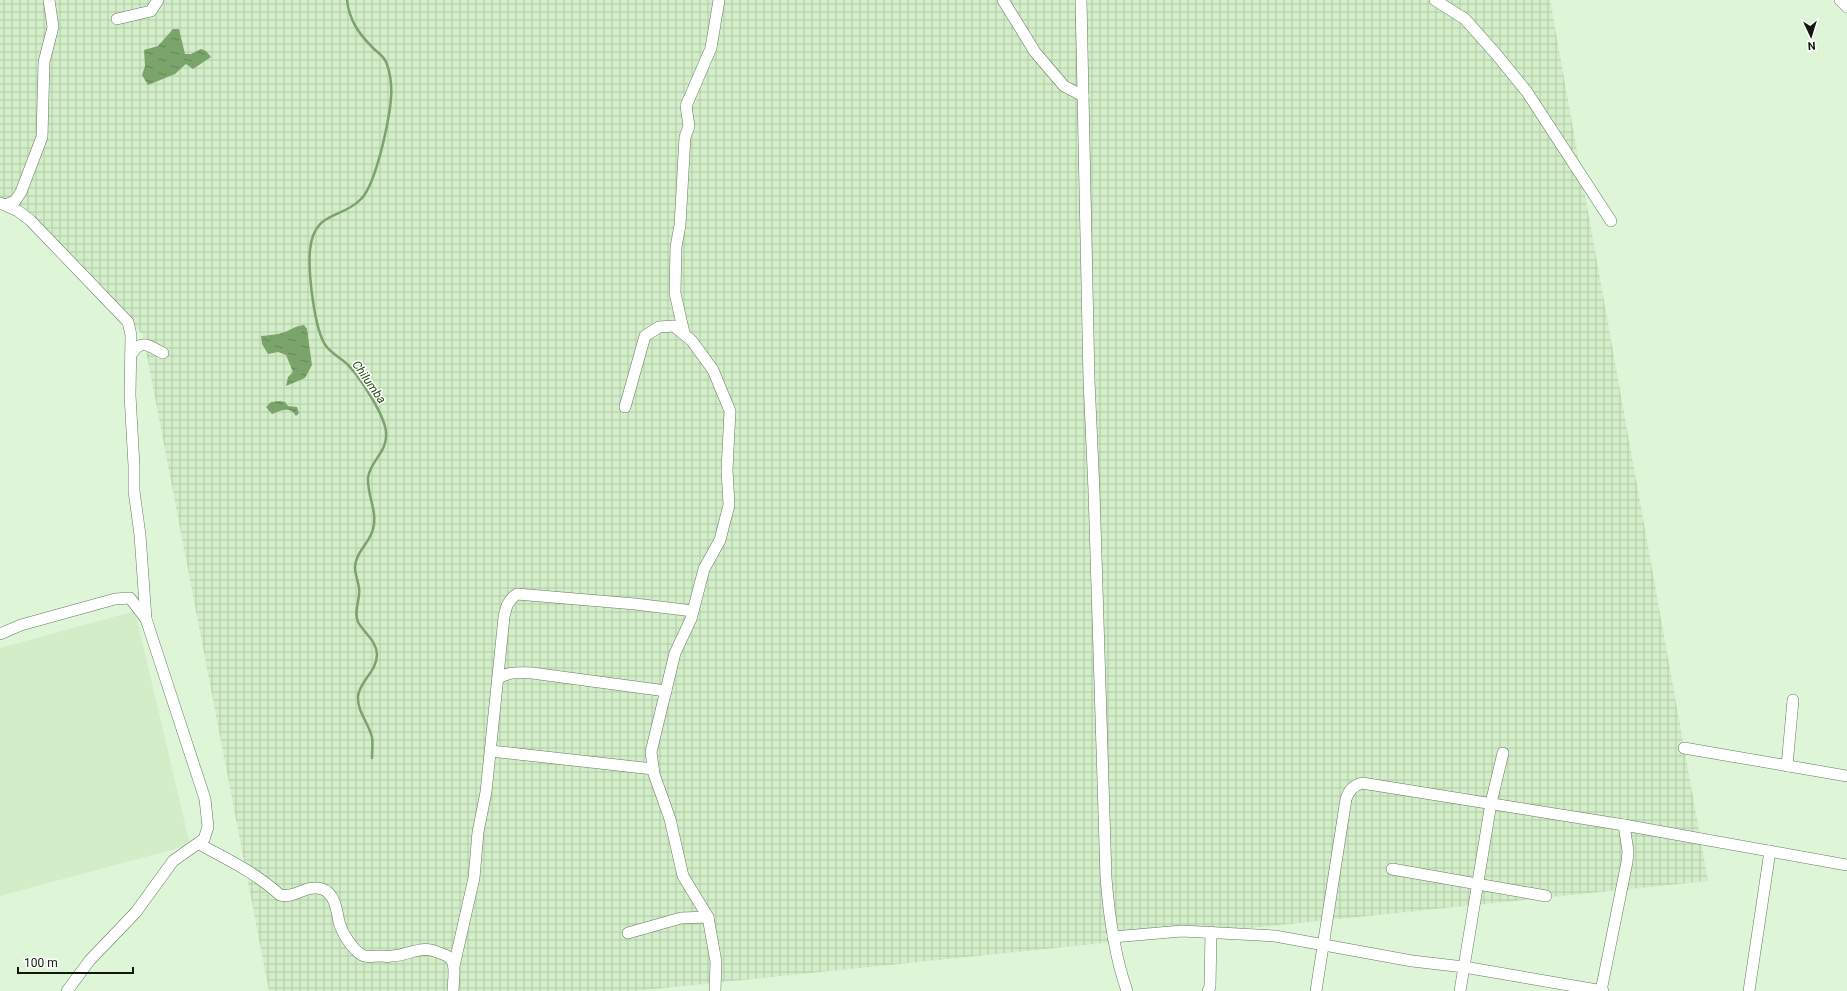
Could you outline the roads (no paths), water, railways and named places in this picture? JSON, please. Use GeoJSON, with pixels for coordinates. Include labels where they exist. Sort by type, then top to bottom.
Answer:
{"type":"FeatureCollection","features":[{"type":"Feature","properties":{"kind":"street"},"geometry":{"type":"LineString","coordinates":[[3,204],[15,200],[21,192],[42,137],[44,62],[53,27],[49,0]]}},
{"type":"Feature","properties":{"kind":"street"},"geometry":{"type":"LineString","coordinates":[[117,19],[151,11],[158,0]]}},
{"type":"Feature","properties":{"kind":"street"},"geometry":{"type":"LineString","coordinates":[[684,333],[675,293],[676,247],[680,225],[685,137],[688,126],[686,106],[711,48],[719,0]]}},
{"type":"Feature","properties":{"kind":"street"},"geometry":{"type":"LineString","coordinates":[[1004,0],[1035,52],[1064,86],[1083,96]]}},
{"type":"Feature","properties":{"kind":"street"},"geometry":{"type":"LineString","coordinates":[[1081,0],[1089,380],[1098,603],[1106,885],[1113,937],[1120,971],[1127,991]]}},
{"type":"Feature","properties":{"kind":"street"},"geometry":{"type":"LineString","coordinates":[[1435,0],[1465,19],[1527,92],[1611,221]]}},
{"type":"Feature","properties":{"kind":"street"},"geometry":{"type":"LineString","coordinates":[[1840,0],[1847,7]]}},
{"type":"Feature","properties":{"kind":"street"},"geometry":{"type":"LineString","coordinates":[[3,204],[30,220],[128,322],[131,335],[130,396],[134,491],[140,535],[146,619],[205,799],[208,827],[204,840],[173,861],[136,912],[90,960],[67,991]]}},
{"type":"Feature","properties":{"kind":"street"},"geometry":{"type":"LineString","coordinates":[[625,407],[645,336],[659,327],[674,326],[684,333],[713,370],[730,411],[726,470],[729,505],[720,540],[704,569],[691,619],[675,653],[651,752],[653,769],[670,819],[683,876],[708,917],[716,962],[715,991]]}},
{"type":"Feature","properties":{"kind":"street"},"geometry":{"type":"LineString","coordinates":[[131,355],[140,345],[147,344],[163,353]]}},
{"type":"Feature","properties":{"kind":"street"},"geometry":{"type":"LineString","coordinates":[[453,991],[454,966],[474,878],[478,832],[486,792],[491,751],[505,612],[510,599],[517,594],[635,604],[693,611]]}},
{"type":"Feature","properties":{"kind":"street"},"geometry":{"type":"LineString","coordinates":[[0,634],[20,625],[115,599],[130,598],[146,619]]}},
{"type":"Feature","properties":{"kind":"street"},"geometry":{"type":"LineString","coordinates":[[499,678],[504,674],[527,673],[666,691]]}},
{"type":"Feature","properties":{"kind":"street"},"geometry":{"type":"LineString","coordinates":[[1786,766],[1793,700]]}},
{"type":"Feature","properties":{"kind":"street"},"geometry":{"type":"LineString","coordinates":[[1684,748],[1847,776]]}},
{"type":"Feature","properties":{"kind":"street"},"geometry":{"type":"LineString","coordinates":[[491,751],[653,769]]}},
{"type":"Feature","properties":{"kind":"street"},"geometry":{"type":"LineString","coordinates":[[1460,991],[1491,803],[1503,753]]}},
{"type":"Feature","properties":{"kind":"street"},"geometry":{"type":"LineString","coordinates":[[1316,991],[1346,799],[1349,791],[1354,786],[1362,783],[1624,825],[1847,865]]}},
{"type":"Feature","properties":{"kind":"street"},"geometry":{"type":"LineString","coordinates":[[1113,937],[1182,931],[1275,936],[1602,991],[1627,862],[1628,851],[1624,825]]}},
{"type":"Feature","properties":{"kind":"street"},"geometry":{"type":"LineString","coordinates":[[199,844],[240,866],[270,885],[280,895],[290,895],[314,888],[322,889],[327,892],[336,907],[346,938],[362,955],[367,957],[393,956],[426,948],[435,950],[447,956],[452,960],[454,966]]}},
{"type":"Feature","properties":{"kind":"street"},"geometry":{"type":"LineString","coordinates":[[1749,991],[1770,851]]}},
{"type":"Feature","properties":{"kind":"street"},"geometry":{"type":"LineString","coordinates":[[1392,869],[1546,896]]}},
{"type":"Feature","properties":{"kind":"street"},"geometry":{"type":"LineString","coordinates":[[628,933],[682,918],[708,917]]}},
{"type":"Feature","properties":{"kind":"street"},"geometry":{"type":"LineString","coordinates":[[1208,991],[1210,987],[1211,932]]}},
{"type":"Feature","properties":{"kind":"water"},"geometry":{"type":"Polygon","coordinates":[[[173,29],[179,29],[185,54],[191,54],[201,49],[206,51],[211,57],[193,69],[186,64],[175,74],[148,85],[142,75],[145,66],[144,50],[158,46],[173,29]]]}},
{"type":"Feature","properties":{"kind":"water"},"geometry":{"type":"Polygon","coordinates":[[[304,325],[307,329],[312,365],[305,378],[286,386],[288,377],[293,372],[286,355],[278,352],[268,354],[262,344],[261,336],[279,334],[304,325]]]}},
{"type":"Feature","properties":{"kind":"water"},"geometry":{"type":"Polygon","coordinates":[[[271,402],[285,402],[288,406],[297,407],[299,413],[296,416],[291,411],[286,410],[272,414],[266,407],[271,402]]]}},
{"type":"Feature","properties":{"kind":"waterway","name":"Chilumba"},"geometry":{"type":"LineString","coordinates":[[347,0],[352,20],[363,37],[386,62],[391,82],[390,110],[383,145],[367,191],[353,206],[330,217],[317,228],[310,250],[310,271],[315,314],[322,338],[328,349],[348,365],[365,387],[377,407],[385,425],[386,432],[384,446],[372,466],[368,478],[374,516],[373,529],[369,539],[358,556],[355,567],[355,573],[359,585],[356,613],[358,622],[374,645],[377,654],[372,671],[359,690],[358,696],[359,707],[372,737],[372,758]]}}]}
